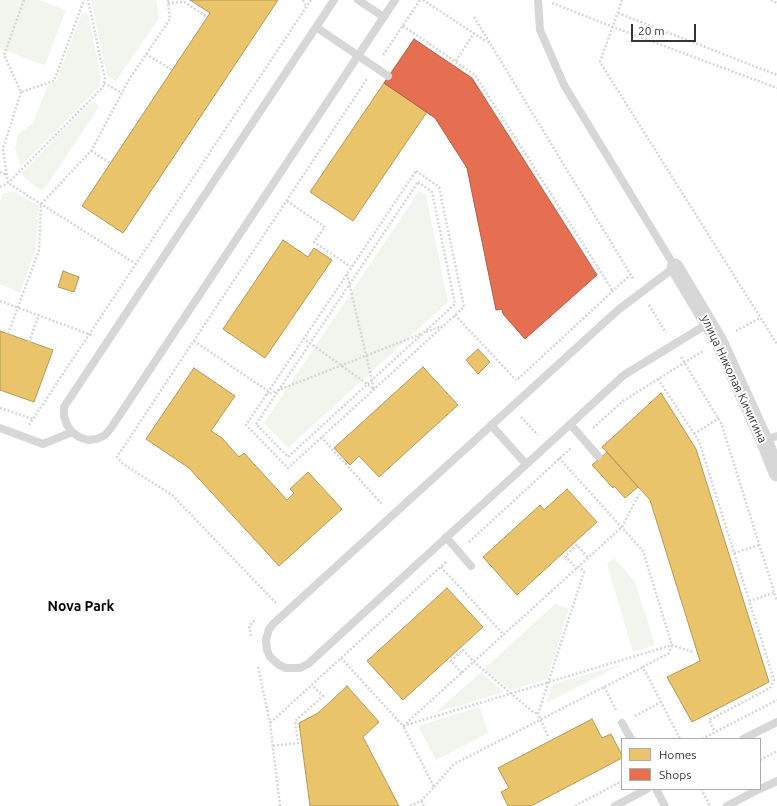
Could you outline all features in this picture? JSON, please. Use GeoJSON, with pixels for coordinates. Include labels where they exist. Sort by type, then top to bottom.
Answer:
{"type":"FeatureCollection","features":[{"type":"Feature","properties":{"kind":"street","name":"улица Николая Кичигина"},"geometry":{"type":"LineString","coordinates":[[676,267],[719,341],[770,438],[777,473]]}},
{"type":"Feature","properties":{"kind":"lane"},"geometry":{"type":"LineString","coordinates":[[334,0],[64,407],[66,425],[79,437],[88,440],[97,438],[105,435],[111,428],[395,0]]}},
{"type":"Feature","properties":{"kind":"lane"},"geometry":{"type":"LineString","coordinates":[[358,0],[384,17]]}},
{"type":"Feature","properties":{"kind":"lane"},"geometry":{"type":"LineString","coordinates":[[538,0],[540,30],[564,85],[676,267],[618,310],[273,624],[269,629],[266,640],[267,650],[270,657],[279,665],[286,668],[300,668],[308,664],[624,375],[709,323]]}},
{"type":"Feature","properties":{"kind":"lane"},"geometry":{"type":"LineString","coordinates":[[316,27],[388,76]]}},
{"type":"Feature","properties":{"kind":"lane"},"geometry":{"type":"LineString","coordinates":[[570,424],[598,456]]}},
{"type":"Feature","properties":{"kind":"lane"},"geometry":{"type":"LineString","coordinates":[[492,425],[526,464]]}},
{"type":"Feature","properties":{"kind":"lane"},"geometry":{"type":"LineString","coordinates":[[0,428],[43,444],[72,432]]}},
{"type":"Feature","properties":{"kind":"lane"},"geometry":{"type":"LineString","coordinates":[[446,537],[472,566]]}},
{"type":"Feature","properties":{"kind":"lane"},"geometry":{"type":"LineString","coordinates":[[745,738],[777,722]]}},
{"type":"Feature","properties":{"kind":"lane"},"geometry":{"type":"LineString","coordinates":[[622,723],[630,738]]}},
{"type":"Feature","properties":{"kind":"lane"},"geometry":{"type":"LineString","coordinates":[[761,789],[777,781]]}},
{"type":"Feature","properties":{"kind":"lane"},"geometry":{"type":"LineString","coordinates":[[615,806],[645,790]]}},
{"type":"Feature","properties":{"kind":"lane"},"geometry":{"type":"LineString","coordinates":[[657,790],[665,806]]}},
{"type":"Feature","properties":{"kind":"lane"},"geometry":{"type":"LineString","coordinates":[[727,806],[758,790]]}},
{"type":"Feature","properties":{"kind":"path"},"geometry":{"type":"LineString","coordinates":[[24,0],[4,55],[22,92],[3,149],[8,183],[136,264]]}},
{"type":"Feature","properties":{"kind":"path"},"geometry":{"type":"LineString","coordinates":[[22,92],[54,81],[84,0]]}},
{"type":"Feature","properties":{"kind":"path"},"geometry":{"type":"LineString","coordinates":[[0,187],[8,183],[103,88],[105,79],[88,0]]}},
{"type":"Feature","properties":{"kind":"path"},"geometry":{"type":"LineString","coordinates":[[303,0],[306,7]]}},
{"type":"Feature","properties":{"kind":"path"},"geometry":{"type":"LineString","coordinates":[[22,436],[311,0]]}},
{"type":"Feature","properties":{"kind":"path"},"geometry":{"type":"LineString","coordinates":[[287,612],[172,495],[123,464],[117,457],[421,0],[490,43]]}},
{"type":"Feature","properties":{"kind":"path"},"geometry":{"type":"LineString","coordinates":[[622,0],[600,62],[777,344]]}},
{"type":"Feature","properties":{"kind":"path"},"geometry":{"type":"LineString","coordinates":[[771,0],[777,3]]}},
{"type":"Feature","properties":{"kind":"path"},"geometry":{"type":"LineString","coordinates":[[8,334],[39,250],[41,204],[91,151],[130,78],[170,19],[168,1],[184,2],[207,17]]}},
{"type":"Feature","properties":{"kind":"path"},"geometry":{"type":"LineString","coordinates":[[551,3],[777,88]]}},
{"type":"Feature","properties":{"kind":"path"},"geometry":{"type":"LineString","coordinates":[[618,13],[777,75]]}},
{"type":"Feature","properties":{"kind":"path"},"geometry":{"type":"LineString","coordinates":[[474,17],[719,418],[777,602]]}},
{"type":"Feature","properties":{"kind":"path"},"geometry":{"type":"LineString","coordinates":[[403,26],[475,75],[612,291]]}},
{"type":"Feature","properties":{"kind":"path"},"geometry":{"type":"LineString","coordinates":[[456,62],[474,33]]}},
{"type":"Feature","properties":{"kind":"path"},"geometry":{"type":"LineString","coordinates":[[146,54],[172,70]]}},
{"type":"Feature","properties":{"kind":"path"},"geometry":{"type":"LineString","coordinates":[[104,83],[122,93]]}},
{"type":"Feature","properties":{"kind":"path"},"geometry":{"type":"LineString","coordinates":[[0,144],[4,146]]}},
{"type":"Feature","properties":{"kind":"path"},"geometry":{"type":"LineString","coordinates":[[91,151],[110,164]]}},
{"type":"Feature","properties":{"kind":"path"},"geometry":{"type":"LineString","coordinates":[[416,171],[439,187],[464,307],[288,468],[246,425],[347,274],[416,171]]}},
{"type":"Feature","properties":{"kind":"path"},"geometry":{"type":"LineString","coordinates":[[0,172],[6,175]]}},
{"type":"Feature","properties":{"kind":"path"},"geometry":{"type":"LineString","coordinates":[[418,182],[432,192],[455,304],[288,457],[256,424],[349,284],[418,182]]}},
{"type":"Feature","properties":{"kind":"path"},"geometry":{"type":"LineString","coordinates":[[287,201],[325,227],[314,242],[351,267]]}},
{"type":"Feature","properties":{"kind":"path"},"geometry":{"type":"LineString","coordinates":[[347,274],[374,389]]}},
{"type":"Feature","properties":{"kind":"path"},"geometry":{"type":"LineString","coordinates":[[0,301],[108,341]]}},
{"type":"Feature","properties":{"kind":"path"},"geometry":{"type":"LineString","coordinates":[[29,342],[39,315]]}},
{"type":"Feature","properties":{"kind":"path"},"geometry":{"type":"LineString","coordinates":[[455,315],[516,380]]}},
{"type":"Feature","properties":{"kind":"path"},"geometry":{"type":"LineString","coordinates":[[280,806],[270,723],[623,401],[684,362],[760,318]]}},
{"type":"Feature","properties":{"kind":"path"},"geometry":{"type":"LineString","coordinates":[[266,395],[444,325]]}},
{"type":"Feature","properties":{"kind":"path"},"geometry":{"type":"LineString","coordinates":[[303,338],[374,389]]}},
{"type":"Feature","properties":{"kind":"path"},"geometry":{"type":"LineString","coordinates":[[194,340],[268,391]]}},
{"type":"Feature","properties":{"kind":"path"},"geometry":{"type":"LineString","coordinates":[[658,379],[699,441],[774,680],[770,688],[709,720],[715,732]]}},
{"type":"Feature","properties":{"kind":"path"},"geometry":{"type":"LineString","coordinates":[[410,806],[421,801],[454,764],[669,653],[672,645],[644,551],[512,406]]}},
{"type":"Feature","properties":{"kind":"path"},"geometry":{"type":"LineString","coordinates":[[0,408],[33,420]]}},
{"type":"Feature","properties":{"kind":"path"},"geometry":{"type":"LineString","coordinates":[[694,434],[719,418]]}},
{"type":"Feature","properties":{"kind":"path"},"geometry":{"type":"LineString","coordinates":[[321,437],[382,504]]}},
{"type":"Feature","properties":{"kind":"path"},"geometry":{"type":"LineString","coordinates":[[403,726],[622,527],[638,494]]}},
{"type":"Feature","properties":{"kind":"path"},"geometry":{"type":"LineString","coordinates":[[548,736],[538,714],[584,572],[565,556],[577,545],[588,558]]}},
{"type":"Feature","properties":{"kind":"path"},"geometry":{"type":"LineString","coordinates":[[734,553],[760,545]]}},
{"type":"Feature","properties":{"kind":"path"},"geometry":{"type":"LineString","coordinates":[[441,566],[504,635]]}},
{"type":"Feature","properties":{"kind":"path"},"geometry":{"type":"LineString","coordinates":[[749,601],[774,593]]}},
{"type":"Feature","properties":{"kind":"path"},"geometry":{"type":"LineString","coordinates":[[403,726],[672,645],[693,652]]}},
{"type":"Feature","properties":{"kind":"path"},"geometry":{"type":"LineString","coordinates":[[462,673],[451,661],[463,650],[474,662],[511,694],[533,712],[538,714]]}},
{"type":"Feature","properties":{"kind":"path"},"geometry":{"type":"LineString","coordinates":[[342,658],[403,726],[434,787]]}},
{"type":"Feature","properties":{"kind":"path"},"geometry":{"type":"LineString","coordinates":[[643,667],[679,738]]}},
{"type":"Feature","properties":{"kind":"path"},"geometry":{"type":"LineString","coordinates":[[273,746],[298,742],[295,721],[322,696],[312,685]]}},
{"type":"Feature","properties":{"kind":"path"},"geometry":{"type":"LineString","coordinates":[[604,687],[622,723],[661,702]]}},
{"type":"Feature","properties":{"kind":"path"},"geometry":{"type":"LineString","coordinates":[[704,738],[777,700]]}},
{"type":"Feature","properties":{"kind":"path"},"geometry":{"type":"LineString","coordinates":[[761,759],[777,751]]}},
{"type":"Feature","properties":{"kind":"path"},"geometry":{"type":"LineString","coordinates":[[575,806],[621,782]]}},
{"type":"Feature","properties":{"kind":"path"},"geometry":{"type":"LineString","coordinates":[[702,790],[710,806]]}},
{"type":"Feature","properties":{"kind":"path"},"geometry":{"type":"LineString","coordinates":[[421,801],[424,806]]}},
{"type":"Feature","properties":{"kind":"shaded area"},"geometry":{"type":"Polygon","coordinates":[[[0,0],[38,0],[66,10],[45,65],[0,49],[0,0]]]}},
{"type":"Feature","properties":{"kind":"shaded area"},"geometry":{"type":"Polygon","coordinates":[[[91,0],[156,0],[159,18],[116,81],[107,76],[91,0]]]}},
{"type":"Feature","properties":{"kind":"shaded area"},"geometry":{"type":"Polygon","coordinates":[[[82,13],[88,14],[101,78],[99,87],[21,166],[15,149],[18,134],[33,123],[48,85],[56,82],[82,13]]]}},
{"type":"Feature","properties":{"kind":"shaded area"},"geometry":{"type":"Polygon","coordinates":[[[93,100],[99,107],[43,191],[25,179],[22,172],[93,100]]]}},
{"type":"Feature","properties":{"kind":"shaded area"},"geometry":{"type":"Polygon","coordinates":[[[13,191],[39,206],[36,249],[20,293],[0,284],[0,202],[3,194],[13,191]]]}},
{"type":"Feature","properties":{"kind":"shaded area"},"geometry":{"type":"Polygon","coordinates":[[[419,191],[426,195],[448,302],[288,448],[264,423],[419,191]]]}},
{"type":"Feature","properties":{"kind":"shaded area"},"geometry":{"type":"Polygon","coordinates":[[[614,558],[635,582],[655,645],[633,652],[607,564],[614,558]]]}},
{"type":"Feature","properties":{"kind":"shaded area"},"geometry":{"type":"Polygon","coordinates":[[[555,604],[569,609],[547,679],[511,690],[484,669],[555,604]]]}},
{"type":"Feature","properties":{"kind":"shaded area"},"geometry":{"type":"Polygon","coordinates":[[[623,664],[546,703],[553,684],[623,664]]]}},
{"type":"Feature","properties":{"kind":"shaded area"},"geometry":{"type":"Polygon","coordinates":[[[481,672],[504,692],[435,713],[481,672]]]}},
{"type":"Feature","properties":{"kind":"shaded area"},"geometry":{"type":"Polygon","coordinates":[[[480,707],[488,733],[436,760],[418,726],[480,707]]]}},
{"type":"Feature","properties":{"kind":"building: Homes"},"geometry":{"type":"Polygon","coordinates":[[[190,0],[278,0],[123,233],[82,206],[210,13],[190,0]]]}},
{"type":"Feature","properties":{"kind":"building: Homes"},"geometry":{"type":"Polygon","coordinates":[[[384,83],[427,112],[353,221],[310,192],[384,83]]]}},
{"type":"Feature","properties":{"kind":"building: Homes"},"geometry":{"type":"Polygon","coordinates":[[[283,240],[308,257],[314,248],[332,260],[265,358],[223,329],[283,240]]]}},
{"type":"Feature","properties":{"kind":"building: Homes"},"geometry":{"type":"Polygon","coordinates":[[[63,271],[79,277],[74,292],[58,287],[63,271]]]}},
{"type":"Feature","properties":{"kind":"building: Homes"},"geometry":{"type":"Polygon","coordinates":[[[0,331],[53,350],[34,402],[0,390],[0,331]]]}},
{"type":"Feature","properties":{"kind":"building: Homes"},"geometry":{"type":"Polygon","coordinates":[[[478,349],[490,362],[478,374],[466,360],[478,349]]]}},
{"type":"Feature","properties":{"kind":"building: Homes"},"geometry":{"type":"Polygon","coordinates":[[[423,367],[458,405],[379,477],[359,456],[350,465],[334,448],[423,367]]]}},
{"type":"Feature","properties":{"kind":"building: Homes"},"geometry":{"type":"Polygon","coordinates":[[[194,368],[235,396],[211,431],[222,438],[239,457],[244,453],[287,500],[294,493],[290,489],[308,472],[342,509],[279,566],[189,468],[146,439],[194,368]]]}},
{"type":"Feature","properties":{"kind":"building: Homes"},"geometry":{"type":"Polygon","coordinates":[[[661,393],[696,449],[769,682],[692,722],[667,677],[700,661],[650,500],[602,447],[661,393]]]}},
{"type":"Feature","properties":{"kind":"building: Homes"},"geometry":{"type":"Polygon","coordinates":[[[607,452],[638,487],[625,498],[614,486],[613,488],[592,465],[607,452]]]}},
{"type":"Feature","properties":{"kind":"building: Homes"},"geometry":{"type":"Polygon","coordinates":[[[567,489],[597,522],[517,595],[483,557],[540,505],[544,510],[567,489]]]}},
{"type":"Feature","properties":{"kind":"building: Homes"},"geometry":{"type":"Polygon","coordinates":[[[447,588],[483,627],[403,700],[367,661],[447,588]]]}},
{"type":"Feature","properties":{"kind":"building: Homes"},"geometry":{"type":"Polygon","coordinates":[[[347,686],[379,722],[363,737],[399,806],[310,806],[299,723],[318,713],[347,686]]]}},
{"type":"Feature","properties":{"kind":"building: Homes"},"geometry":{"type":"Polygon","coordinates":[[[592,719],[602,738],[611,734],[621,753],[621,759],[531,806],[508,806],[501,792],[509,788],[498,768],[592,719]]]}},
{"type":"Feature","properties":{"kind":"building: Shops"},"geometry":{"type":"Polygon","coordinates":[[[414,39],[472,78],[597,275],[525,339],[503,314],[502,309],[496,310],[467,168],[435,118],[384,83],[414,39]]]}},
{"type":"Feature","properties":{"kind":"district","name":"Nova Park"},"geometry":{"type":"Point","coordinates":[81,606]}}]}
